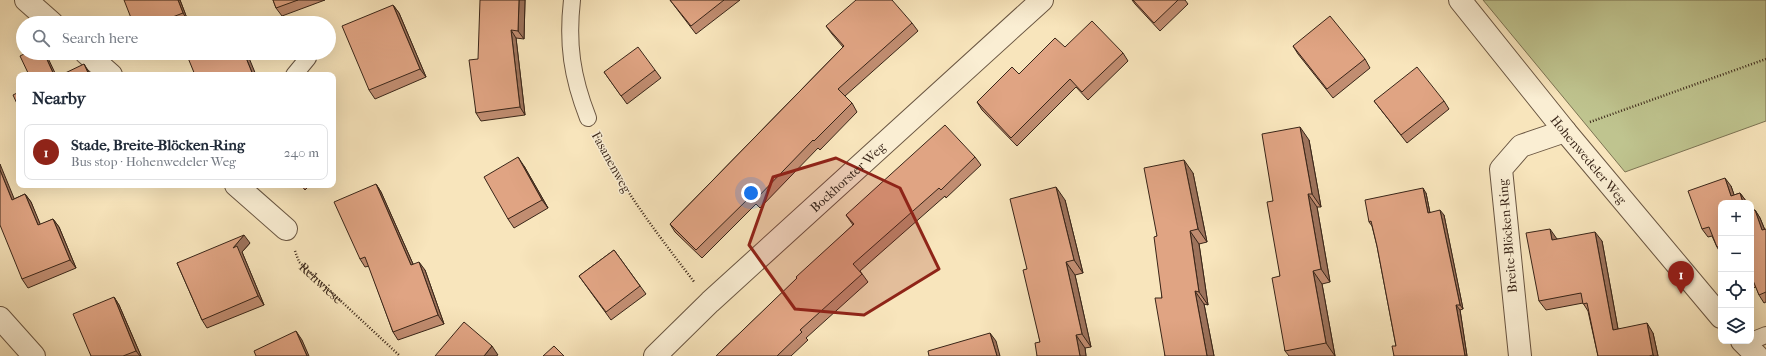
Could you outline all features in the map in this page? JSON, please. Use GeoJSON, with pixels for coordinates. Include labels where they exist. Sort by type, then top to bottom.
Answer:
{"type":"FeatureCollection","features":[{"type":"Feature","properties":{"kind":"street"},"geometry":{"type":"LineString","coordinates":[[26,0],[44,16]]}},
{"type":"Feature","properties":{"kind":"street","name":"Bockhorster Weg"},"geometry":{"type":"LineString","coordinates":[[655,356],[710,302],[1042,0]]}},
{"type":"Feature","properties":{"kind":"street","name":"Hohenwedeler Weg"},"geometry":{"type":"LineString","coordinates":[[1460,0],[1565,131],[1718,312]]}},
{"type":"Feature","properties":{"kind":"street"},"geometry":{"type":"LineString","coordinates":[[94,60],[108,72]]}},
{"type":"Feature","properties":{"kind":"street","name":"Breite-Blöcken-Ring"},"geometry":{"type":"LineString","coordinates":[[1520,356],[1501,169],[1521,146],[1565,131]]}},
{"type":"Feature","properties":{"kind":"street"},"geometry":{"type":"LineString","coordinates":[[239,188],[286,229]]}},
{"type":"Feature","properties":{"kind":"street"},"geometry":{"type":"LineString","coordinates":[[0,318],[34,356]]}},
{"type":"Feature","properties":{"kind":"lane","name":"Fasanenweg"},"geometry":{"type":"LineString","coordinates":[[572,0],[569,38],[570,58],[577,89],[588,118]]}},
{"type":"Feature","properties":{"kind":"lane"},"geometry":{"type":"LineString","coordinates":[[296,72],[306,60]]}},
{"type":"Feature","properties":{"kind":"lane"},"geometry":{"type":"LineString","coordinates":[[1754,341],[1766,335]]}},
{"type":"Feature","properties":{"kind":"path"},"geometry":{"type":"LineString","coordinates":[[1565,131],[1766,59]]}},
{"type":"Feature","properties":{"kind":"path","name":"Fasanenweg"},"geometry":{"type":"LineString","coordinates":[[588,118],[614,169],[635,202],[710,302]]}},
{"type":"Feature","properties":{"kind":"path","name":"Rehwiese"},"geometry":{"type":"LineString","coordinates":[[286,229],[299,262],[400,356]]}},
{"type":"Feature","properties":{"kind":"highlighted area"},"geometry":{"type":"Polygon","coordinates":[[[836,158],[900,188],[939,269],[864,315],[795,309],[749,245],[773,177],[836,158]]]}},
{"type":"Feature","properties":{"kind":"green space"},"geometry":{"type":"Polygon","coordinates":[[[1483,0],[1766,0],[1766,121],[1625,172],[1483,0]]]}},
{"type":"Feature","properties":{"kind":"building"},"geometry":{"type":"Polygon","coordinates":[[[124,0],[178,0],[183,13],[175,16],[130,16],[124,0]]]}},
{"type":"Feature","properties":{"kind":"building"},"geometry":{"type":"Polygon","coordinates":[[[273,0],[298,0],[276,8],[273,0]]]}},
{"type":"Feature","properties":{"kind":"building"},"geometry":{"type":"Polygon","coordinates":[[[480,0],[519,0],[518,31],[511,30],[520,107],[476,113],[469,60],[478,59],[480,0]]]}},
{"type":"Feature","properties":{"kind":"building"},"geometry":{"type":"Polygon","coordinates":[[[670,0],[724,0],[691,26],[670,0]]]}},
{"type":"Feature","properties":{"kind":"building"},"geometry":{"type":"Polygon","coordinates":[[[856,0],[892,0],[912,23],[838,89],[852,103],[814,141],[813,140],[755,200],[751,196],[696,250],[670,224],[844,46],[826,26],[856,0]]]}},
{"type":"Feature","properties":{"kind":"building"},"geometry":{"type":"Polygon","coordinates":[[[1133,0],[1178,0],[1154,23],[1133,0]]]}},
{"type":"Feature","properties":{"kind":"building"},"geometry":{"type":"Polygon","coordinates":[[[393,5],[420,69],[369,90],[342,26],[393,5]]]}},
{"type":"Feature","properties":{"kind":"building"},"geometry":{"type":"Polygon","coordinates":[[[1330,16],[1365,59],[1327,89],[1293,46],[1330,16]]]}},
{"type":"Feature","properties":{"kind":"building"},"geometry":{"type":"Polygon","coordinates":[[[1092,21],[1123,53],[1082,92],[1070,79],[1011,138],[977,102],[1012,67],[1019,74],[1055,38],[1065,47],[1092,21]]]}},
{"type":"Feature","properties":{"kind":"building"},"geometry":{"type":"Polygon","coordinates":[[[638,47],[655,70],[621,96],[604,72],[638,47]]]}},
{"type":"Feature","properties":{"kind":"building"},"geometry":{"type":"Polygon","coordinates":[[[22,60],[47,60],[53,72],[28,72],[22,60]]]}},
{"type":"Feature","properties":{"kind":"building"},"geometry":{"type":"Polygon","coordinates":[[[189,60],[247,60],[252,72],[194,72],[189,60]]]}},
{"type":"Feature","properties":{"kind":"building"},"geometry":{"type":"Polygon","coordinates":[[[84,64],[88,72],[67,72],[84,64]]]}},
{"type":"Feature","properties":{"kind":"building"},"geometry":{"type":"Polygon","coordinates":[[[1417,67],[1444,101],[1401,135],[1374,101],[1417,67]]]}},
{"type":"Feature","properties":{"kind":"building"},"geometry":{"type":"Polygon","coordinates":[[[16,94],[16,102],[13,95],[16,94]]]}},
{"type":"Feature","properties":{"kind":"building"},"geometry":{"type":"Polygon","coordinates":[[[945,125],[975,157],[941,190],[939,188],[853,264],[862,274],[800,330],[802,332],[777,356],[716,356],[797,278],[796,277],[854,224],[846,215],[945,125]]]}},
{"type":"Feature","properties":{"kind":"building"},"geometry":{"type":"Polygon","coordinates":[[[1300,127],[1312,194],[1308,194],[1321,269],[1313,271],[1326,343],[1285,351],[1272,278],[1280,276],[1267,202],[1273,201],[1262,134],[1300,127]]]}},
{"type":"Feature","properties":{"kind":"building"},"geometry":{"type":"Polygon","coordinates":[[[518,157],[542,200],[508,219],[484,177],[518,157]]]}},
{"type":"Feature","properties":{"kind":"building"},"geometry":{"type":"Polygon","coordinates":[[[1184,160],[1198,229],[1190,231],[1199,292],[1195,291],[1207,356],[1165,356],[1155,298],[1162,298],[1154,237],[1157,236],[1144,168],[1184,160]]]}},
{"type":"Feature","properties":{"kind":"building"},"geometry":{"type":"Polygon","coordinates":[[[0,170],[12,200],[25,194],[38,225],[53,219],[70,260],[22,279],[0,225],[0,170]]]}},
{"type":"Feature","properties":{"kind":"building"},"geometry":{"type":"Polygon","coordinates":[[[1725,178],[1731,196],[1740,193],[1742,200],[1718,200],[1718,247],[1709,227],[1702,229],[1688,191],[1725,178]]]}},
{"type":"Feature","properties":{"kind":"building"},"geometry":{"type":"Polygon","coordinates":[[[376,184],[411,265],[419,262],[438,315],[393,332],[365,257],[360,259],[334,202],[376,184]]]}},
{"type":"Feature","properties":{"kind":"building"},"geometry":{"type":"Polygon","coordinates":[[[1056,187],[1074,260],[1066,262],[1082,334],[1076,335],[1080,356],[1037,356],[1035,343],[1040,342],[1023,270],[1027,269],[1010,199],[1056,187]]]}},
{"type":"Feature","properties":{"kind":"building"},"geometry":{"type":"Polygon","coordinates":[[[1423,188],[1428,213],[1440,210],[1460,305],[1456,305],[1465,356],[1394,356],[1392,346],[1396,346],[1377,246],[1371,221],[1369,222],[1365,200],[1423,188]]]}},
{"type":"Feature","properties":{"kind":"building"},"geometry":{"type":"Polygon","coordinates":[[[1754,210],[1762,230],[1766,229],[1766,292],[1759,295],[1754,283],[1754,210]]]}},
{"type":"Feature","properties":{"kind":"building"},"geometry":{"type":"Polygon","coordinates":[[[1550,229],[1552,240],[1595,232],[1613,330],[1647,323],[1653,355],[1598,356],[1587,303],[1583,304],[1581,293],[1539,301],[1526,233],[1550,229]]]}},
{"type":"Feature","properties":{"kind":"building"},"geometry":{"type":"Polygon","coordinates":[[[244,235],[233,248],[237,246],[258,296],[202,320],[177,263],[244,235]]]}},
{"type":"Feature","properties":{"kind":"building"},"geometry":{"type":"Polygon","coordinates":[[[614,250],[640,286],[606,312],[579,276],[614,250]]]}},
{"type":"Feature","properties":{"kind":"building"},"geometry":{"type":"Polygon","coordinates":[[[114,297],[136,351],[123,356],[91,356],[73,314],[114,297]]]}},
{"type":"Feature","properties":{"kind":"building"},"geometry":{"type":"Polygon","coordinates":[[[464,322],[492,346],[484,356],[435,356],[464,322]]]}},
{"type":"Feature","properties":{"kind":"building"},"geometry":{"type":"Polygon","coordinates":[[[296,331],[307,356],[256,356],[254,351],[296,331]]]}},
{"type":"Feature","properties":{"kind":"building"},"geometry":{"type":"Polygon","coordinates":[[[990,333],[997,356],[929,356],[928,351],[990,333]]]}},
{"type":"Feature","properties":{"kind":"building"},"geometry":{"type":"Polygon","coordinates":[[[554,346],[564,356],[543,356],[554,346]]]}},
{"type":"Feature","properties":{"kind":"place","name":"Stade, Breite-Blöcken-Ring"},"geometry":{"type":"Point","coordinates":[1681,294]}}]}
